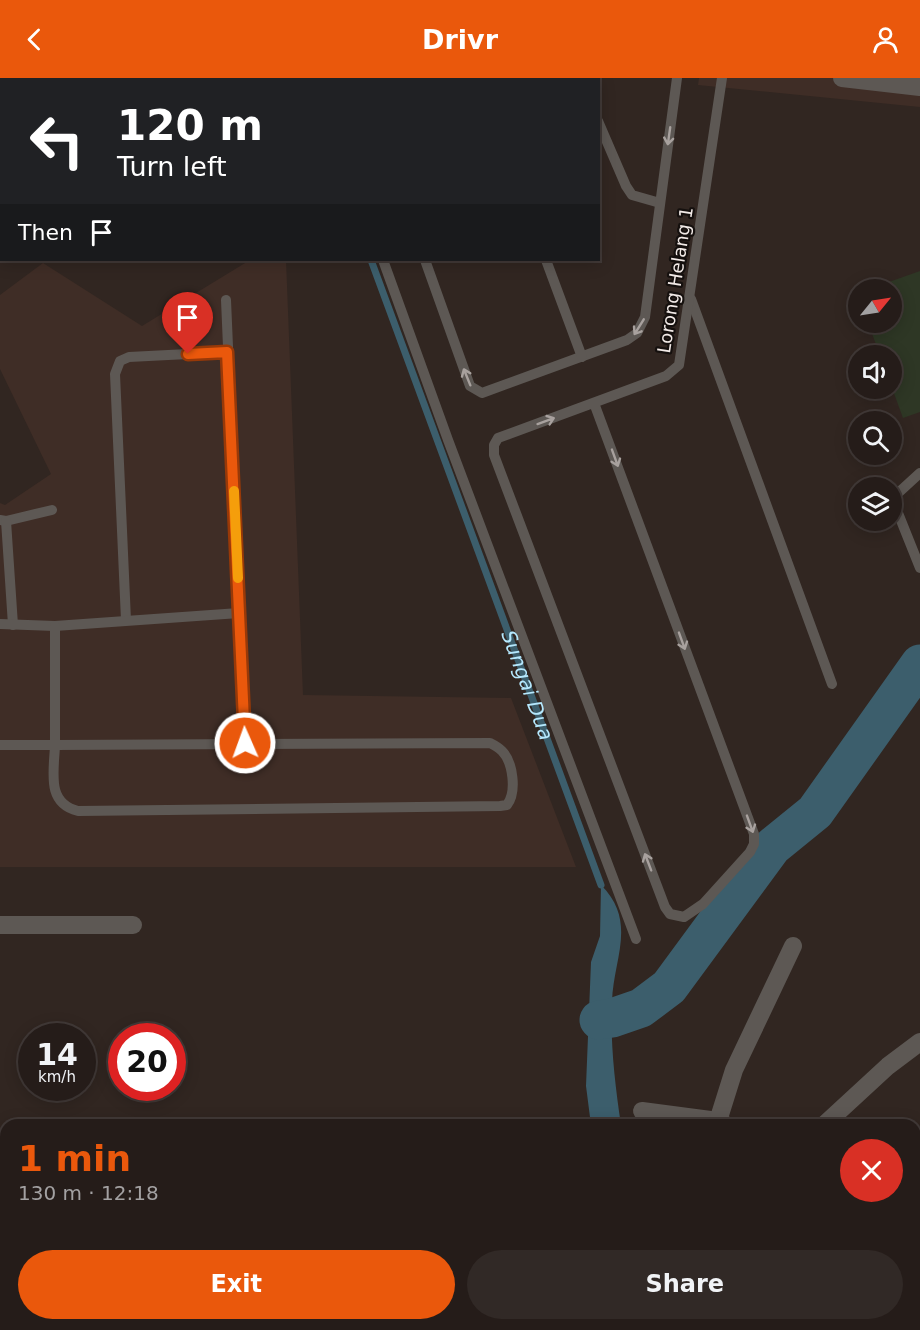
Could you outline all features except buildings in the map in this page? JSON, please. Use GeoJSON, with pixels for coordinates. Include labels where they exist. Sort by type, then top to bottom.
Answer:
{"type":"FeatureCollection","features":[{"type":"Feature","properties":{"kind":"street"},"geometry":{"type":"LineString","coordinates":[[842,78],[920,87]]}},
{"type":"Feature","properties":{"kind":"street"},"geometry":{"type":"LineString","coordinates":[[0,925],[133,925]]}},
{"type":"Feature","properties":{"kind":"street"},"geometry":{"type":"LineString","coordinates":[[723,1119],[734,1070],[793,946]]}},
{"type":"Feature","properties":{"kind":"street"},"geometry":{"type":"LineString","coordinates":[[831,1119],[888,1066],[920,1041]]}},
{"type":"Feature","properties":{"kind":"street"},"geometry":{"type":"LineString","coordinates":[[642,1111],[695,1119]]}},
{"type":"Feature","properties":{"kind":"lane"},"geometry":{"type":"LineString","coordinates":[[425,261],[470,386],[482,393],[627,340],[637,333],[645,317],[677,78]]}},
{"type":"Feature","properties":{"kind":"lane","name":"Lorong Helang 1"},"geometry":{"type":"LineString","coordinates":[[594,403],[754,834],[750,852],[703,904],[684,917],[670,914],[665,907],[494,455],[494,445],[498,438],[666,376],[679,365],[722,78]]}},
{"type":"Feature","properties":{"kind":"lane"},"geometry":{"type":"LineString","coordinates":[[600,126],[632,195],[660,203]]}},
{"type":"Feature","properties":{"kind":"lane"},"geometry":{"type":"LineString","coordinates":[[383,261],[448,440],[636,939]]}},
{"type":"Feature","properties":{"kind":"lane"},"geometry":{"type":"LineString","coordinates":[[546,261],[582,357]]}},
{"type":"Feature","properties":{"kind":"lane"},"geometry":{"type":"LineString","coordinates":[[690,296],[832,684]]}},
{"type":"Feature","properties":{"kind":"lane"},"geometry":{"type":"LineString","coordinates":[[226,300],[245,743]]}},
{"type":"Feature","properties":{"kind":"lane"},"geometry":{"type":"LineString","coordinates":[[126,620],[115,374],[120,361],[129,357],[227,352]]}},
{"type":"Feature","properties":{"kind":"lane"},"geometry":{"type":"LineString","coordinates":[[920,473],[897,494],[894,503],[920,568]]}},
{"type":"Feature","properties":{"kind":"lane"},"geometry":{"type":"LineString","coordinates":[[13,626],[3,520],[52,510]]}},
{"type":"Feature","properties":{"kind":"lane"},"geometry":{"type":"LineString","coordinates":[[0,624],[55,626],[239,613]]}},
{"type":"Feature","properties":{"kind":"lane"},"geometry":{"type":"LineString","coordinates":[[0,745],[55,745],[245,743],[490,743],[502,750],[508,761],[514,791],[507,805],[500,806],[78,811],[66,808],[58,797],[53,782],[55,745],[55,626]]}},
{"type":"Feature","properties":{"kind":"shaded area"},"geometry":{"type":"Polygon","coordinates":[[[699,78],[920,78],[920,107],[698,85],[699,78]]]}},
{"type":"Feature","properties":{"kind":"shaded area"},"geometry":{"type":"Polygon","coordinates":[[[248,261],[286,261],[303,695],[511,698],[576,867],[0,867],[0,503],[5,505],[51,474],[0,369],[0,295],[43,263],[142,326],[248,261]]]}},
{"type":"Feature","properties":{"kind":"green space"},"geometry":{"type":"Polygon","coordinates":[[[920,271],[920,412],[903,418],[896,399],[902,399],[902,345],[876,345],[872,333],[902,333],[902,279],[897,279],[920,271]]]}},
{"type":"Feature","properties":{"kind":"water"},"geometry":{"type":"Polygon","coordinates":[[[601,885],[612,899],[621,927],[621,941],[613,986],[612,1017],[620,1119],[590,1119],[586,1086],[591,962],[600,936],[601,885]]]}},
{"type":"Feature","properties":{"kind":"waterway","name":"Sungai Dua"},"geometry":{"type":"LineString","coordinates":[[371,261],[601,885]]}},
{"type":"Feature","properties":{"kind":"waterway"},"geometry":{"type":"LineString","coordinates":[[599,1020],[641,1008],[669,987],[772,847],[815,812],[920,664]]}},
{"type":"Feature","properties":{"kind":"slow traffic"},"geometry":{"type":"LineString","coordinates":[[234,491],[238,578]]}},
{"type":"Feature","properties":{"kind":"route"},"geometry":{"type":"LineString","coordinates":[[188,354],[227,352],[245,743]]}}]}
